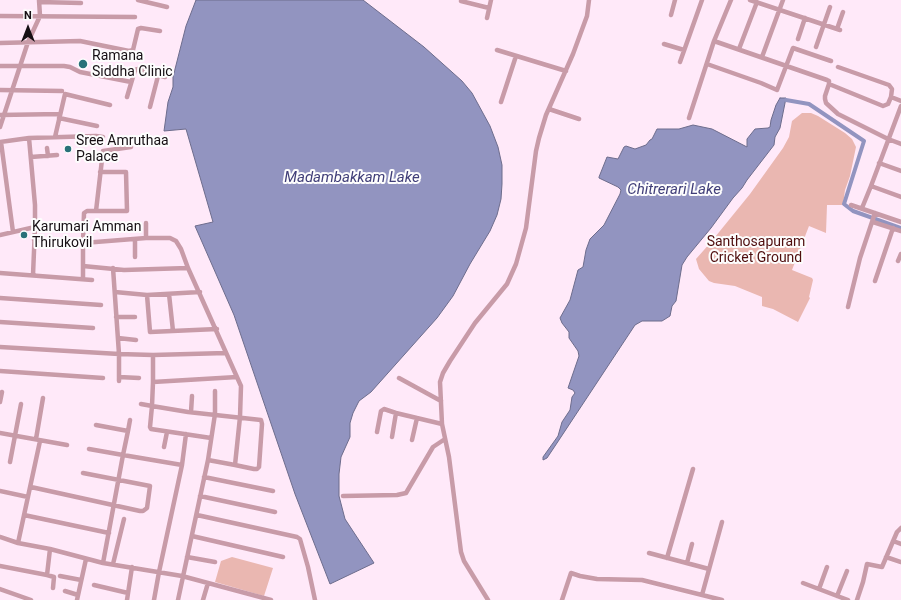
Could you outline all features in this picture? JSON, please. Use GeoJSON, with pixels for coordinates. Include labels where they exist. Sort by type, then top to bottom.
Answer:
{"type":"FeatureCollection","features":[{"type":"Feature","properties":{"kind":"street"},"geometry":{"type":"LineString","coordinates":[[138,0],[168,7]]}},
{"type":"Feature","properties":{"kind":"street"},"geometry":{"type":"LineString","coordinates":[[488,18],[491,0]]}},
{"type":"Feature","properties":{"kind":"street"},"geometry":{"type":"LineString","coordinates":[[488,600],[464,561],[461,552],[449,457],[442,424],[440,386],[443,373],[475,324],[507,284],[516,264],[526,228],[536,151],[549,109],[566,71],[587,16],[589,0]]}},
{"type":"Feature","properties":{"kind":"street"},"geometry":{"type":"LineString","coordinates":[[671,15],[675,0]]}},
{"type":"Feature","properties":{"kind":"street"},"geometry":{"type":"LineString","coordinates":[[680,62],[702,0]]}},
{"type":"Feature","properties":{"kind":"street"},"geometry":{"type":"LineString","coordinates":[[689,118],[714,41],[731,0]]}},
{"type":"Feature","properties":{"kind":"street"},"geometry":{"type":"LineString","coordinates":[[750,0],[838,30],[843,12]]}},
{"type":"Feature","properties":{"kind":"street"},"geometry":{"type":"LineString","coordinates":[[762,57],[783,0]]}},
{"type":"Feature","properties":{"kind":"street"},"geometry":{"type":"LineString","coordinates":[[0,127],[2,115],[13,90],[28,42],[40,16],[39,1],[81,3]]}},
{"type":"Feature","properties":{"kind":"street"},"geometry":{"type":"LineString","coordinates":[[461,1],[489,8]]}},
{"type":"Feature","properties":{"kind":"street"},"geometry":{"type":"LineString","coordinates":[[739,49],[757,2]]}},
{"type":"Feature","properties":{"kind":"street"},"geometry":{"type":"LineString","coordinates":[[816,47],[830,7]]}},
{"type":"Feature","properties":{"kind":"street"},"geometry":{"type":"LineString","coordinates":[[0,16],[135,17]]}},
{"type":"Feature","properties":{"kind":"street"},"geometry":{"type":"LineString","coordinates":[[798,39],[805,18]]}},
{"type":"Feature","properties":{"kind":"street"},"geometry":{"type":"LineString","coordinates":[[0,42],[80,41],[129,51],[133,50],[138,29],[141,28],[160,32]]}},
{"type":"Feature","properties":{"kind":"street"},"geometry":{"type":"LineString","coordinates":[[714,41],[827,80],[829,81],[829,84],[883,106],[888,104],[892,89],[889,86],[838,67]]}},
{"type":"Feature","properties":{"kind":"street"},"geometry":{"type":"LineString","coordinates":[[664,44],[684,50]]}},
{"type":"Feature","properties":{"kind":"street"},"geometry":{"type":"LineString","coordinates":[[707,64],[777,90],[793,48],[831,61]]}},
{"type":"Feature","properties":{"kind":"street"},"geometry":{"type":"LineString","coordinates":[[496,50],[566,71]]}},
{"type":"Feature","properties":{"kind":"street"},"geometry":{"type":"LineString","coordinates":[[500,102],[516,56]]}},
{"type":"Feature","properties":{"kind":"street"},"geometry":{"type":"LineString","coordinates":[[0,66],[64,66],[80,72],[130,82]]}},
{"type":"Feature","properties":{"kind":"street"},"geometry":{"type":"LineString","coordinates":[[127,97],[133,72],[136,69],[165,77]]}},
{"type":"Feature","properties":{"kind":"street"},"geometry":{"type":"LineString","coordinates":[[150,107],[158,76]]}},
{"type":"Feature","properties":{"kind":"street"},"geometry":{"type":"LineString","coordinates":[[829,84],[825,96],[826,103],[838,114],[901,144]]}},
{"type":"Feature","properties":{"kind":"street"},"geometry":{"type":"LineString","coordinates":[[0,90],[62,91]]}},
{"type":"Feature","properties":{"kind":"street"},"geometry":{"type":"LineString","coordinates":[[55,138],[65,94],[110,105]]}},
{"type":"Feature","properties":{"kind":"street"},"geometry":{"type":"LineString","coordinates":[[891,97],[901,101]]}},
{"type":"Feature","properties":{"kind":"street"},"geometry":{"type":"LineString","coordinates":[[862,208],[901,106]]}},
{"type":"Feature","properties":{"kind":"street"},"geometry":{"type":"LineString","coordinates":[[549,109],[579,120]]}},
{"type":"Feature","properties":{"kind":"street"},"geometry":{"type":"LineString","coordinates":[[2,115],[59,116],[97,126]]}},
{"type":"Feature","properties":{"kind":"street"},"geometry":{"type":"LineString","coordinates":[[12,232],[0,142],[29,138],[103,137]]}},
{"type":"Feature","properties":{"kind":"street"},"geometry":{"type":"LineString","coordinates":[[29,138],[35,205],[33,275]]}},
{"type":"Feature","properties":{"kind":"street"},"geometry":{"type":"LineString","coordinates":[[96,211],[103,151],[131,147]]}},
{"type":"Feature","properties":{"kind":"street"},"geometry":{"type":"LineString","coordinates":[[47,148],[48,156]]}},
{"type":"Feature","properties":{"kind":"street"},"geometry":{"type":"LineString","coordinates":[[31,157],[57,155]]}},
{"type":"Feature","properties":{"kind":"street"},"geometry":{"type":"LineString","coordinates":[[878,164],[901,171]]}},
{"type":"Feature","properties":{"kind":"street"},"geometry":{"type":"LineString","coordinates":[[83,279],[83,214],[85,212],[96,211],[127,211],[126,172],[100,172]]}},
{"type":"Feature","properties":{"kind":"street"},"geometry":{"type":"LineString","coordinates":[[871,186],[901,197]]}},
{"type":"Feature","properties":{"kind":"street"},"geometry":{"type":"LineString","coordinates":[[851,205],[862,208],[892,228],[901,231]]}},
{"type":"Feature","properties":{"kind":"street"},"geometry":{"type":"LineString","coordinates":[[874,217],[901,222]]}},
{"type":"Feature","properties":{"kind":"street"},"geometry":{"type":"LineString","coordinates":[[848,307],[860,258],[874,217]]}},
{"type":"Feature","properties":{"kind":"street"},"geometry":{"type":"LineString","coordinates":[[146,223],[146,238]]}},
{"type":"Feature","properties":{"kind":"street"},"geometry":{"type":"LineString","coordinates":[[0,235],[35,227]]}},
{"type":"Feature","properties":{"kind":"street"},"geometry":{"type":"LineString","coordinates":[[875,281],[892,228]]}},
{"type":"Feature","properties":{"kind":"street"},"geometry":{"type":"LineString","coordinates":[[34,240],[83,243],[146,238],[170,238],[176,241],[181,248],[188,268],[217,329],[241,386],[240,417],[235,465]]}},
{"type":"Feature","properties":{"kind":"street"},"geometry":{"type":"LineString","coordinates":[[134,257],[135,239]]}},
{"type":"Feature","properties":{"kind":"street"},"geometry":{"type":"LineString","coordinates":[[898,261],[901,254]]}},
{"type":"Feature","properties":{"kind":"street"},"geometry":{"type":"LineString","coordinates":[[83,266],[124,270],[188,268]]}},
{"type":"Feature","properties":{"kind":"street"},"geometry":{"type":"LineString","coordinates":[[113,268],[119,354],[119,379],[139,378]]}},
{"type":"Feature","properties":{"kind":"street"},"geometry":{"type":"LineString","coordinates":[[0,273],[92,280]]}},
{"type":"Feature","properties":{"kind":"street"},"geometry":{"type":"LineString","coordinates":[[115,292],[147,295],[200,292]]}},
{"type":"Feature","properties":{"kind":"street"},"geometry":{"type":"LineString","coordinates":[[169,294],[173,331]]}},
{"type":"Feature","properties":{"kind":"street"},"geometry":{"type":"LineString","coordinates":[[147,295],[149,331],[217,329]]}},
{"type":"Feature","properties":{"kind":"street"},"geometry":{"type":"LineString","coordinates":[[0,298],[101,305]]}},
{"type":"Feature","properties":{"kind":"street"},"geometry":{"type":"LineString","coordinates":[[116,317],[135,317]]}},
{"type":"Feature","properties":{"kind":"street"},"geometry":{"type":"LineString","coordinates":[[0,322],[93,328]]}},
{"type":"Feature","properties":{"kind":"street"},"geometry":{"type":"LineString","coordinates":[[118,338],[136,340]]}},
{"type":"Feature","properties":{"kind":"street"},"geometry":{"type":"LineString","coordinates":[[0,347],[153,355],[226,353]]}},
{"type":"Feature","properties":{"kind":"street"},"geometry":{"type":"LineString","coordinates":[[153,355],[150,428],[153,430],[211,438]]}},
{"type":"Feature","properties":{"kind":"street"},"geometry":{"type":"LineString","coordinates":[[0,371],[104,378]]}},
{"type":"Feature","properties":{"kind":"street"},"geometry":{"type":"LineString","coordinates":[[153,382],[237,377]]}},
{"type":"Feature","properties":{"kind":"street"},"geometry":{"type":"LineString","coordinates":[[399,378],[441,401]]}},
{"type":"Feature","properties":{"kind":"street"},"geometry":{"type":"LineString","coordinates":[[178,600],[208,460],[215,414],[215,391]]}},
{"type":"Feature","properties":{"kind":"street"},"geometry":{"type":"LineString","coordinates":[[0,402],[2,392]]}},
{"type":"Feature","properties":{"kind":"street"},"geometry":{"type":"LineString","coordinates":[[191,412],[192,396]]}},
{"type":"Feature","properties":{"kind":"street"},"geometry":{"type":"LineString","coordinates":[[18,543],[31,486],[43,398]]}},
{"type":"Feature","properties":{"kind":"street"},"geometry":{"type":"LineString","coordinates":[[10,462],[21,404]]}},
{"type":"Feature","properties":{"kind":"street"},"geometry":{"type":"LineString","coordinates":[[141,404],[191,412],[260,419],[262,422],[259,467],[257,469],[208,460]]}},
{"type":"Feature","properties":{"kind":"street"},"geometry":{"type":"LineString","coordinates":[[377,432],[381,410],[384,409],[442,424]]}},
{"type":"Feature","properties":{"kind":"street"},"geometry":{"type":"LineString","coordinates":[[392,437],[396,413]]}},
{"type":"Feature","properties":{"kind":"street"},"geometry":{"type":"LineString","coordinates":[[412,440],[417,418]]}},
{"type":"Feature","properties":{"kind":"street"},"geometry":{"type":"LineString","coordinates":[[103,563],[130,420]]}},
{"type":"Feature","properties":{"kind":"street"},"geometry":{"type":"LineString","coordinates":[[96,425],[128,431]]}},
{"type":"Feature","properties":{"kind":"street"},"geometry":{"type":"LineString","coordinates":[[164,447],[166,432]]}},
{"type":"Feature","properties":{"kind":"street"},"geometry":{"type":"LineString","coordinates":[[0,434],[67,445]]}},
{"type":"Feature","properties":{"kind":"street"},"geometry":{"type":"LineString","coordinates":[[154,600],[182,465],[186,434]]}},
{"type":"Feature","properties":{"kind":"street"},"geometry":{"type":"LineString","coordinates":[[343,496],[397,495],[406,493],[433,448],[445,439]]}},
{"type":"Feature","properties":{"kind":"street"},"geometry":{"type":"LineString","coordinates":[[88,449],[182,465]]}},
{"type":"Feature","properties":{"kind":"street"},"geometry":{"type":"LineString","coordinates":[[667,558],[693,469]]}},
{"type":"Feature","properties":{"kind":"street"},"geometry":{"type":"LineString","coordinates":[[31,486],[140,511],[145,510],[151,487],[148,485],[118,481],[83,473]]}},
{"type":"Feature","properties":{"kind":"street"},"geometry":{"type":"LineString","coordinates":[[204,477],[273,491]]}},
{"type":"Feature","properties":{"kind":"street"},"geometry":{"type":"LineString","coordinates":[[0,492],[28,497]]}},
{"type":"Feature","properties":{"kind":"street"},"geometry":{"type":"LineString","coordinates":[[200,496],[275,512]]}},
{"type":"Feature","properties":{"kind":"street"},"geometry":{"type":"LineString","coordinates":[[24,515],[109,533]]}},
{"type":"Feature","properties":{"kind":"street"},"geometry":{"type":"LineString","coordinates":[[197,515],[297,537],[300,539],[308,566],[315,600]]}},
{"type":"Feature","properties":{"kind":"street"},"geometry":{"type":"LineString","coordinates":[[113,564],[124,519]]}},
{"type":"Feature","properties":{"kind":"street"},"geometry":{"type":"LineString","coordinates":[[702,595],[722,522]]}},
{"type":"Feature","properties":{"kind":"street"},"geometry":{"type":"LineString","coordinates":[[857,600],[867,564],[882,567],[897,532],[901,528]]}},
{"type":"Feature","properties":{"kind":"street"},"geometry":{"type":"LineString","coordinates":[[192,536],[283,557]]}},
{"type":"Feature","properties":{"kind":"street"},"geometry":{"type":"LineString","coordinates":[[0,537],[18,543],[50,549],[103,563],[182,576],[271,600]]}},
{"type":"Feature","properties":{"kind":"street"},"geometry":{"type":"LineString","coordinates":[[893,541],[901,544]]}},
{"type":"Feature","properties":{"kind":"street"},"geometry":{"type":"LineString","coordinates":[[687,563],[692,544]]}},
{"type":"Feature","properties":{"kind":"street"},"geometry":{"type":"LineString","coordinates":[[47,576],[50,549]]}},
{"type":"Feature","properties":{"kind":"street"},"geometry":{"type":"LineString","coordinates":[[649,553],[709,569]]}},
{"type":"Feature","properties":{"kind":"street"},"geometry":{"type":"LineString","coordinates":[[187,557],[215,562]]}},
{"type":"Feature","properties":{"kind":"street"},"geometry":{"type":"LineString","coordinates":[[886,557],[901,562]]}},
{"type":"Feature","properties":{"kind":"street"},"geometry":{"type":"LineString","coordinates":[[65,591],[78,598],[86,559]]}},
{"type":"Feature","properties":{"kind":"street"},"geometry":{"type":"LineString","coordinates":[[0,566],[54,577],[53,588]]}},
{"type":"Feature","properties":{"kind":"street"},"geometry":{"type":"LineString","coordinates":[[819,589],[827,567]]}},
{"type":"Feature","properties":{"kind":"street"},"geometry":{"type":"LineString","coordinates":[[127,600],[132,568]]}},
{"type":"Feature","properties":{"kind":"street"},"geometry":{"type":"LineString","coordinates":[[831,600],[847,571]]}},
{"type":"Feature","properties":{"kind":"street"},"geometry":{"type":"LineString","coordinates":[[562,600],[571,572],[580,576],[597,579],[642,580],[722,600]]}},
{"type":"Feature","properties":{"kind":"street"},"geometry":{"type":"LineString","coordinates":[[60,576],[81,580]]}},
{"type":"Feature","properties":{"kind":"street"},"geometry":{"type":"LineString","coordinates":[[203,600],[208,583]]}},
{"type":"Feature","properties":{"kind":"street"},"geometry":{"type":"LineString","coordinates":[[803,583],[848,600]]}},
{"type":"Feature","properties":{"kind":"street"},"geometry":{"type":"LineString","coordinates":[[94,585],[128,593]]}},
{"type":"Feature","properties":{"kind":"street"},"geometry":{"type":"LineString","coordinates":[[0,589],[31,600]]}},
{"type":"Feature","properties":{"kind":"green space","name":"Santhosapuram Cricket Ground"},"geometry":{"type":"Polygon","coordinates":[[[802,113],[811,113],[818,116],[845,133],[852,139],[856,147],[850,176],[845,190],[843,205],[827,205],[826,233],[809,226],[792,270],[812,278],[813,280],[810,298],[798,322],[773,309],[762,306],[762,297],[735,286],[709,281],[699,269],[696,259],[750,194],[783,148],[789,137],[792,121],[802,113]]]}},
{"type":"Feature","properties":{"kind":"green space"},"geometry":{"type":"Polygon","coordinates":[[[232,557],[273,568],[264,596],[215,582],[221,561],[232,557]]]}},
{"type":"Feature","properties":{"kind":"water","name":"Madambakkam Lake"},"geometry":{"type":"Polygon","coordinates":[[[196,0],[363,0],[424,47],[462,81],[472,93],[490,126],[498,147],[502,165],[501,199],[497,215],[490,231],[453,296],[437,318],[371,392],[359,401],[353,413],[350,423],[350,437],[341,457],[339,496],[345,519],[374,563],[330,584],[295,494],[234,315],[195,226],[213,222],[186,129],[164,131],[168,102],[173,87],[173,77],[186,26],[196,0]]]}},
{"type":"Feature","properties":{"kind":"water","name":"Chitrerari Lake"},"geometry":{"type":"Polygon","coordinates":[[[780,98],[786,98],[780,128],[775,137],[774,145],[682,265],[676,301],[672,306],[670,316],[662,321],[642,321],[635,325],[547,458],[543,460],[543,457],[558,436],[562,422],[570,410],[572,397],[575,393],[573,390],[568,388],[579,356],[578,351],[569,338],[569,332],[560,318],[570,300],[578,270],[583,267],[586,250],[590,239],[604,225],[621,190],[599,178],[607,157],[618,159],[626,146],[635,149],[646,145],[652,139],[657,129],[679,129],[693,125],[712,129],[747,147],[747,139],[755,129],[770,127],[776,105],[780,98]]]}},
{"type":"Feature","properties":{"kind":"waterway"},"geometry":{"type":"LineString","coordinates":[[786,100],[809,104],[864,141],[844,204],[853,211],[901,228]]}},
{"type":"Feature","properties":{"kind":"place","name":"Ramana Siddha Clinic"},"geometry":{"type":"Point","coordinates":[83,64]}},
{"type":"Feature","properties":{"kind":"place","name":"Sree Amruthaa Palace"},"geometry":{"type":"Point","coordinates":[68,149]}},
{"type":"Feature","properties":{"kind":"place","name":"Karumari Amman Thirukovil"},"geometry":{"type":"Point","coordinates":[24,235]}}]}
